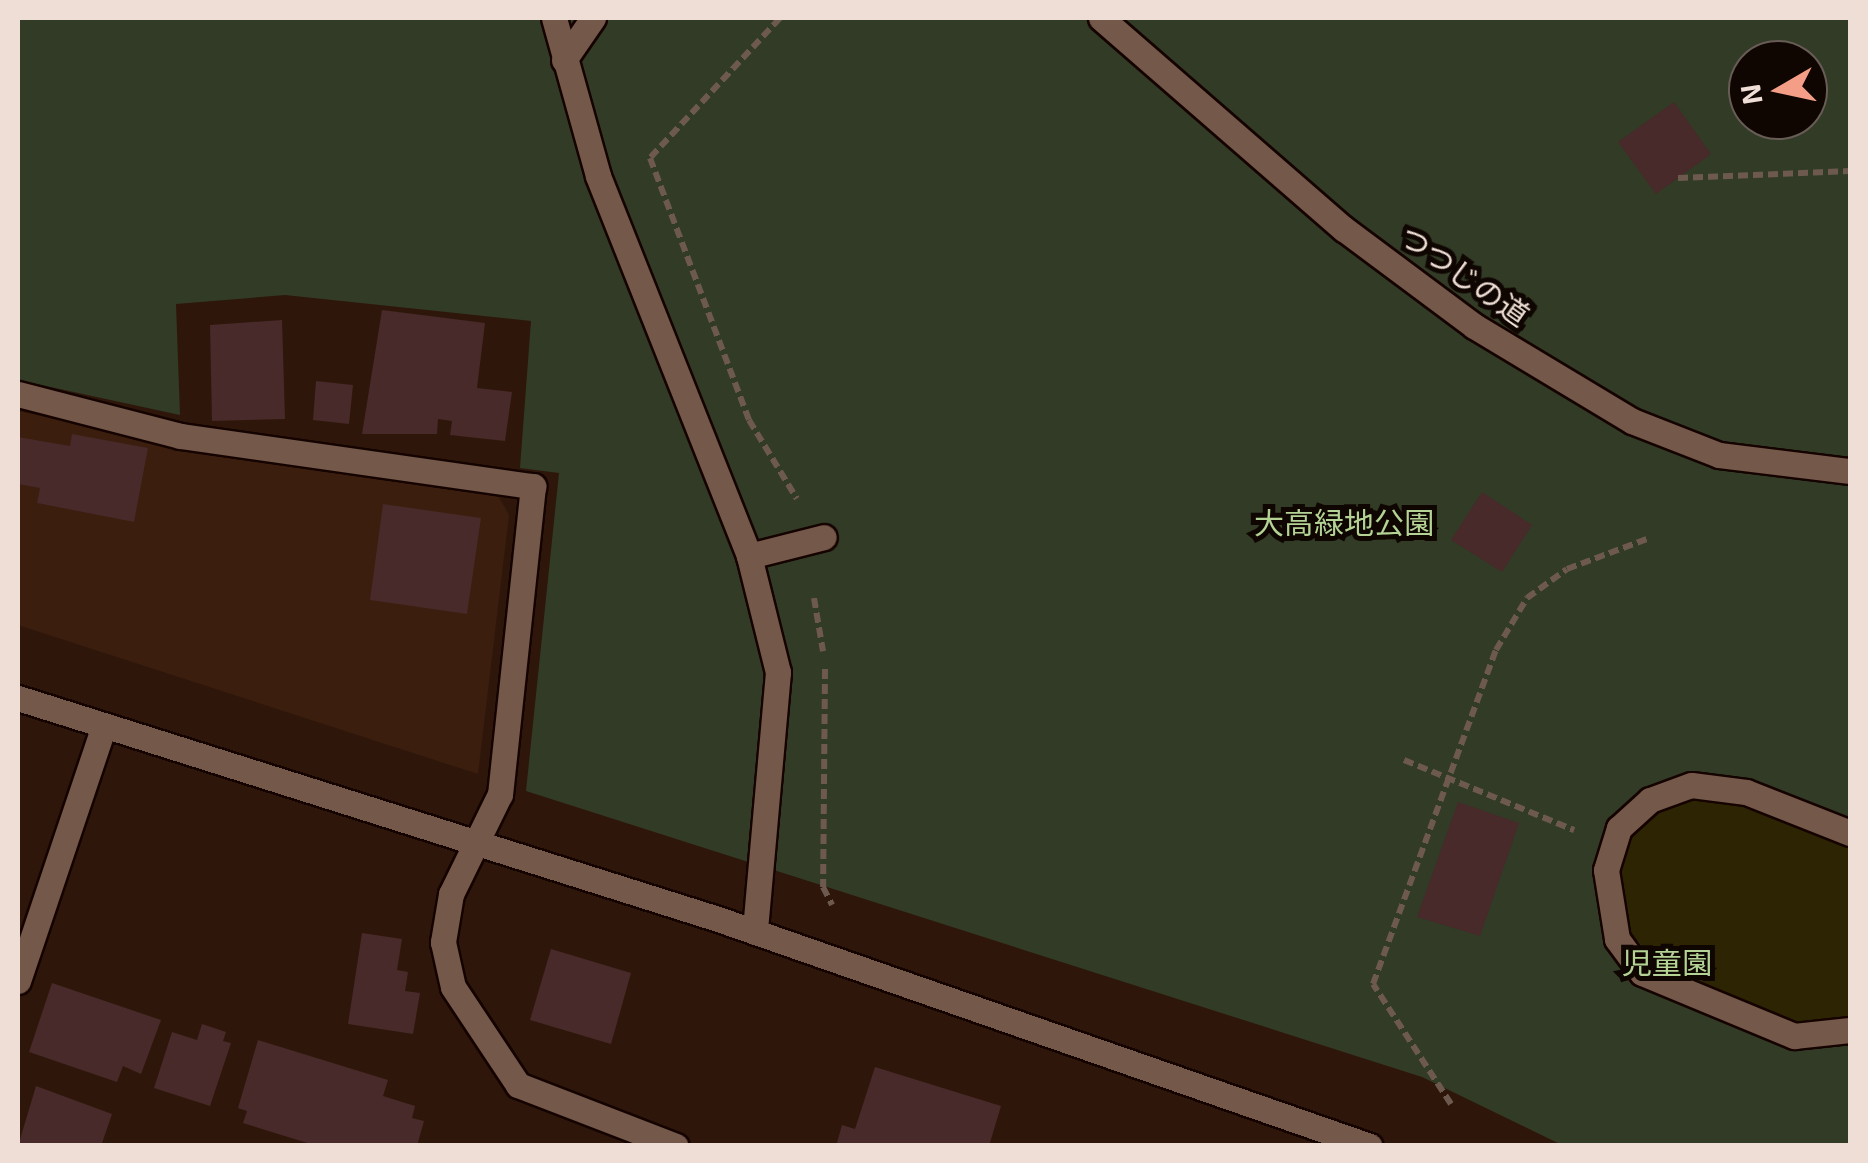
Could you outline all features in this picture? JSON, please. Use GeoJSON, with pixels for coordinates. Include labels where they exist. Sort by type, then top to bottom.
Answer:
{"type":"FeatureCollection","features":[{"type":"Feature","properties":{"kind":"street"},"geometry":{"type":"LineString","coordinates":[[554,18],[598,176],[749,556],[778,672],[755,932]]}},
{"type":"Feature","properties":{"kind":"street"},"geometry":{"type":"LineString","coordinates":[[564,60],[593,18]]}},
{"type":"Feature","properties":{"kind":"street","name":"つつじの道"},"geometry":{"type":"LineString","coordinates":[[1101,18],[1344,228],[1474,326],[1632,421],[1719,455],[1850,471]]}},
{"type":"Feature","properties":{"kind":"street"},"geometry":{"type":"LineString","coordinates":[[18,394],[180,436],[533,486],[500,794],[451,894],[444,942],[452,986],[484,1040],[518,1084],[676,1146]]}},
{"type":"Feature","properties":{"kind":"street"},"geometry":{"type":"LineString","coordinates":[[749,556],[824,537]]}},
{"type":"Feature","properties":{"kind":"street"},"geometry":{"type":"LineString","coordinates":[[18,698],[755,932],[1370,1146]]}},
{"type":"Feature","properties":{"kind":"street"},"geometry":{"type":"LineString","coordinates":[[18,980],[104,726]]}},
{"type":"Feature","properties":{"kind":"street"},"geometry":{"type":"LineString","coordinates":[[1850,833],[1716,784],[1650,800],[1619,828],[1606,870],[1611,918],[1642,973],[1794,1036],[1850,1030]]}},
{"type":"Feature","properties":{"kind":"path"},"geometry":{"type":"LineString","coordinates":[[780,18],[650,158],[749,420],[803,509]]}},
{"type":"Feature","properties":{"kind":"path"},"geometry":{"type":"LineString","coordinates":[[1678,178],[1850,171]]}},
{"type":"Feature","properties":{"kind":"path"},"geometry":{"type":"LineString","coordinates":[[1451,1104],[1373,984],[1446,777],[1496,650],[1528,598],[1567,569],[1647,540]]}},
{"type":"Feature","properties":{"kind":"path"},"geometry":{"type":"LineString","coordinates":[[814,598],[830,698],[823,887],[832,906]]}},
{"type":"Feature","properties":{"kind":"path"},"geometry":{"type":"LineString","coordinates":[[1404,760],[1612,846]]}},
{"type":"Feature","properties":{"kind":"shaded area"},"geometry":{"type":"Polygon","coordinates":[[[18,411],[247,460],[496,492],[509,515],[478,774],[18,625],[18,411]]]}},
{"type":"Feature","properties":{"kind":"green space","name":"大高緑地公園"},"geometry":{"type":"Polygon","coordinates":[[[18,18],[1850,18],[1850,1145],[1562,1145],[1422,1077],[526,791],[559,473],[520,468],[531,321],[285,295],[176,304],[180,415],[18,380],[18,18]]]}},
{"type":"Feature","properties":{"kind":"sand"},"geometry":{"type":"Polygon","coordinates":[[[1711,796],[1850,846],[1850,1016],[1795,1023],[1664,969],[1631,934],[1619,867],[1634,828],[1673,802],[1711,796]]]}},
{"type":"Feature","properties":{"kind":"building"},"geometry":{"type":"Polygon","coordinates":[[[1674,102],[1711,154],[1656,194],[1618,142],[1674,102]]]}},
{"type":"Feature","properties":{"kind":"building"},"geometry":{"type":"Polygon","coordinates":[[[382,310],[485,323],[477,388],[512,392],[505,441],[450,435],[452,421],[438,419],[437,434],[362,434],[382,310]]]}},
{"type":"Feature","properties":{"kind":"building"},"geometry":{"type":"Polygon","coordinates":[[[282,320],[285,419],[212,421],[210,325],[282,320]]]}},
{"type":"Feature","properties":{"kind":"building"},"geometry":{"type":"Polygon","coordinates":[[[316,381],[353,385],[349,424],[313,420],[316,381]]]}},
{"type":"Feature","properties":{"kind":"building"},"geometry":{"type":"Polygon","coordinates":[[[72,434],[148,448],[134,522],[37,503],[40,488],[18,484],[18,437],[70,446],[72,434]]]}},
{"type":"Feature","properties":{"kind":"building"},"geometry":{"type":"Polygon","coordinates":[[[1482,492],[1532,525],[1502,572],[1451,540],[1482,492]]]}},
{"type":"Feature","properties":{"kind":"building"},"geometry":{"type":"Polygon","coordinates":[[[383,504],[481,518],[467,614],[370,600],[383,504]]]}},
{"type":"Feature","properties":{"kind":"building"},"geometry":{"type":"Polygon","coordinates":[[[1458,802],[1519,823],[1480,936],[1417,917],[1458,802]]]}},
{"type":"Feature","properties":{"kind":"building"},"geometry":{"type":"Polygon","coordinates":[[[362,933],[402,939],[397,970],[408,972],[405,991],[420,993],[413,1034],[348,1024],[362,933]]]}},
{"type":"Feature","properties":{"kind":"building"},"geometry":{"type":"Polygon","coordinates":[[[551,949],[631,973],[611,1044],[530,1020],[551,949]]]}},
{"type":"Feature","properties":{"kind":"building"},"geometry":{"type":"Polygon","coordinates":[[[52,983],[161,1020],[141,1074],[123,1066],[117,1082],[29,1052],[52,983]]]}},
{"type":"Feature","properties":{"kind":"building"},"geometry":{"type":"Polygon","coordinates":[[[202,1024],[226,1032],[223,1041],[231,1043],[210,1106],[154,1088],[172,1032],[197,1040],[202,1024]]]}},
{"type":"Feature","properties":{"kind":"building"},"geometry":{"type":"Polygon","coordinates":[[[258,1040],[388,1080],[383,1096],[415,1106],[412,1118],[424,1121],[417,1146],[317,1146],[243,1123],[247,1111],[238,1108],[258,1040]]]}},
{"type":"Feature","properties":{"kind":"building"},"geometry":{"type":"Polygon","coordinates":[[[875,1067],[1001,1106],[989,1146],[836,1146],[842,1125],[855,1129],[875,1067]]]}},
{"type":"Feature","properties":{"kind":"building"},"geometry":{"type":"Polygon","coordinates":[[[36,1086],[112,1114],[101,1146],[18,1146],[36,1086]]]}},
{"type":"Feature","properties":{"kind":"park label","name":"児童園"},"geometry":{"type":"Point","coordinates":[1667,962]}}]}
